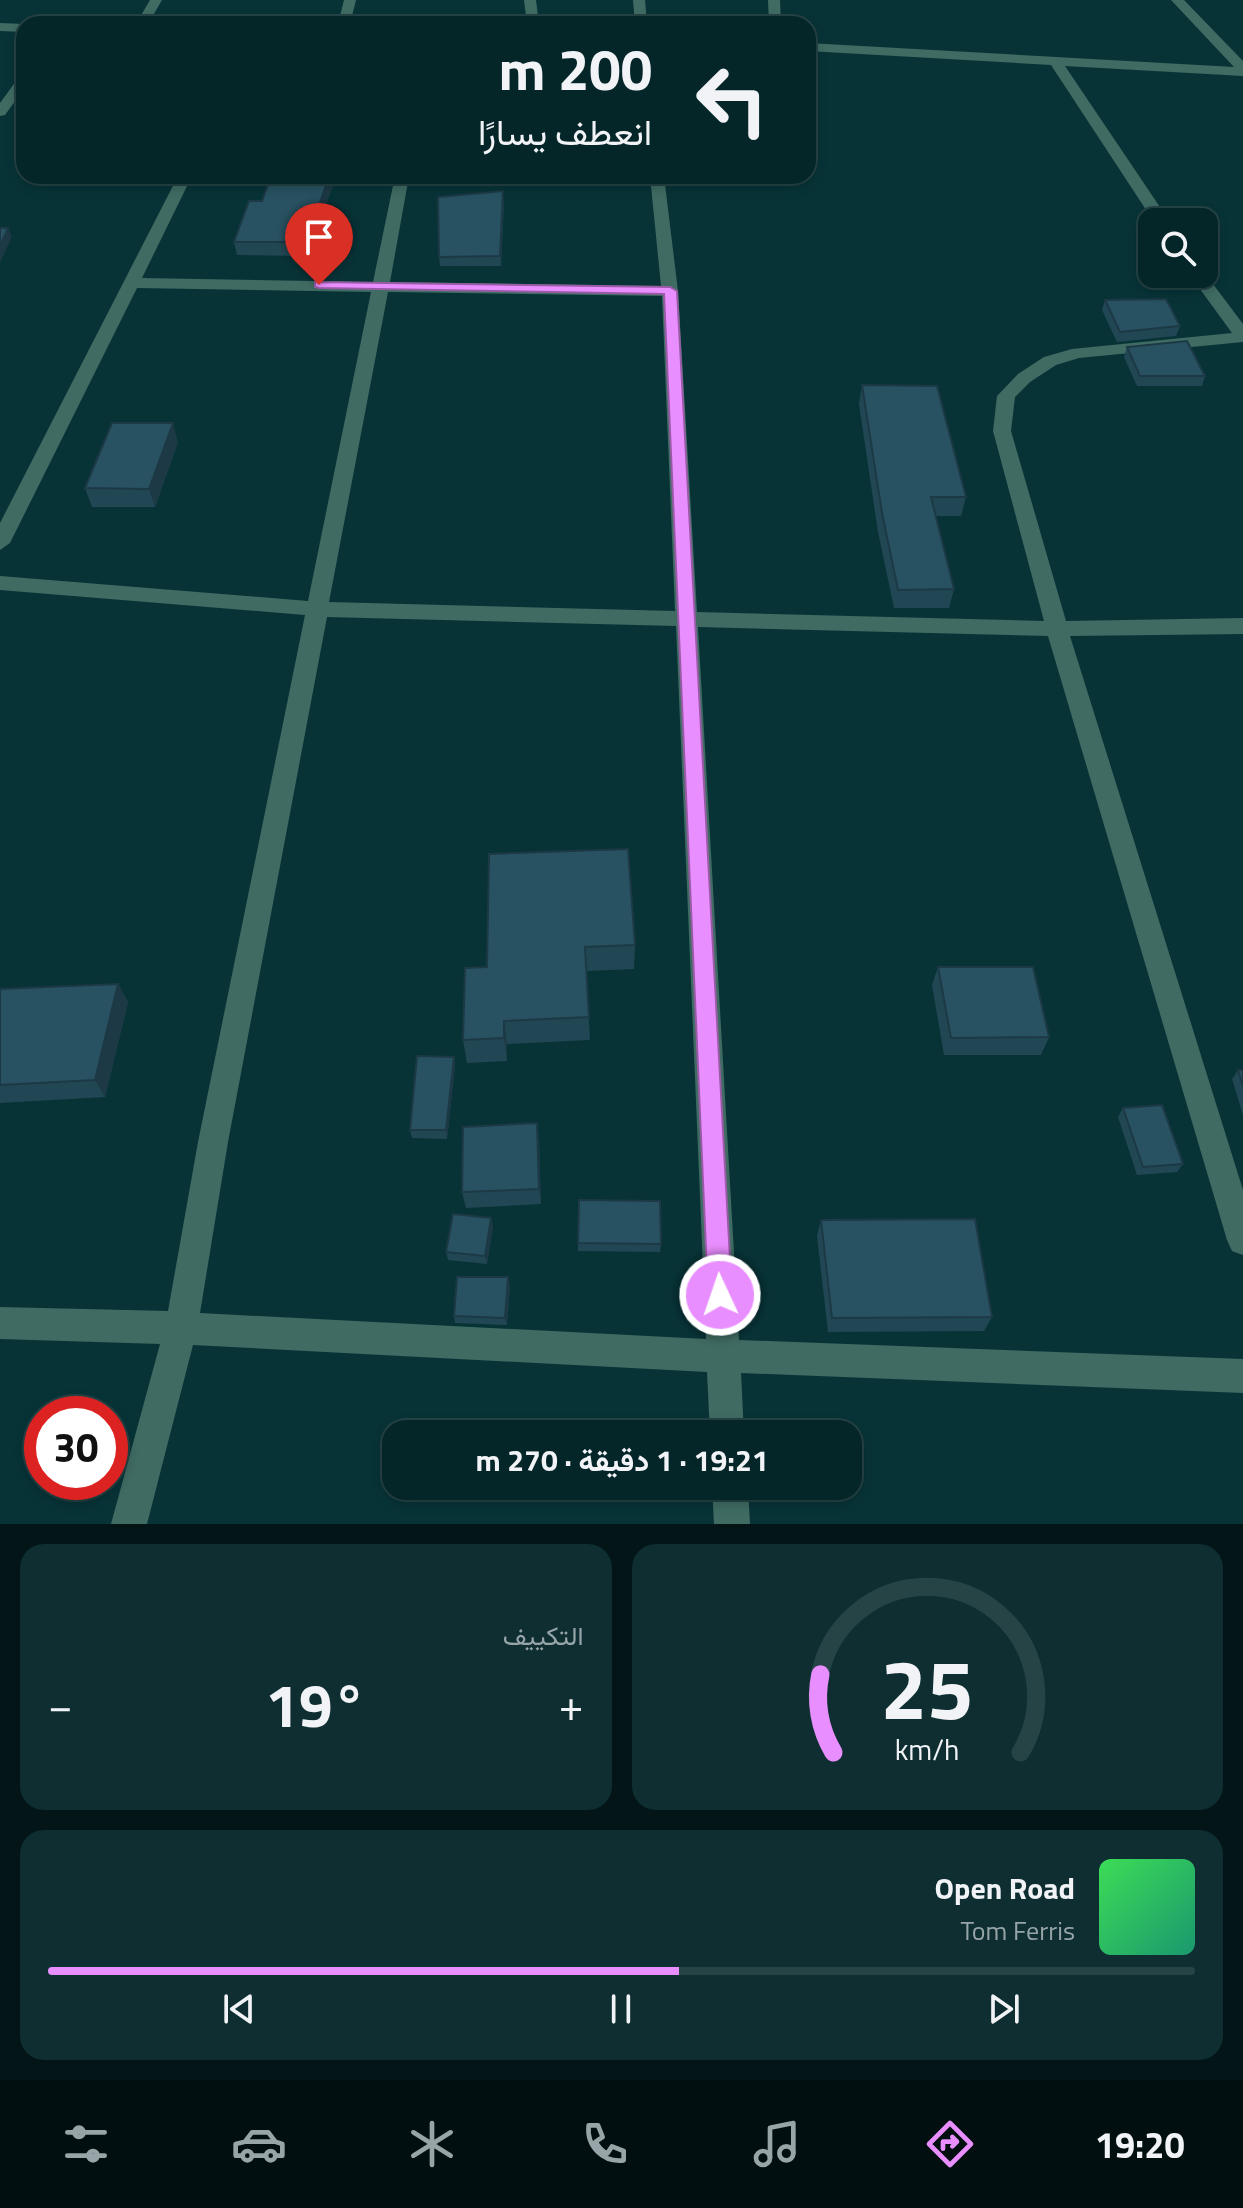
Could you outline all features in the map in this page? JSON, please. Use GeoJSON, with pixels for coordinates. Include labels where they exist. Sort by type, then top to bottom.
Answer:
{"type":"FeatureCollection","features":[{"type":"Feature","properties":{"kind":"street"},"geometry":{"type":"LineString","coordinates":[[1177,0],[1243,71]]}},
{"type":"Feature","properties":{"kind":"street"},"geometry":{"type":"LineString","coordinates":[[816,47],[1243,71]]}},
{"type":"Feature","properties":{"kind":"street"},"geometry":{"type":"LineString","coordinates":[[1055,61],[1153,208]]}},
{"type":"Feature","properties":{"kind":"street"},"geometry":{"type":"LineString","coordinates":[[0,112],[16,91]]}},
{"type":"Feature","properties":{"kind":"street"},"geometry":{"type":"LineString","coordinates":[[0,543],[181,184]]}},
{"type":"Feature","properties":{"kind":"street"},"geometry":{"type":"LineString","coordinates":[[129,1524],[181,1328],[213,1142],[401,184]]}},
{"type":"Feature","properties":{"kind":"street"},"geometry":{"type":"LineString","coordinates":[[658,184],[670,291],[726,1420]]}},
{"type":"Feature","properties":{"kind":"street"},"geometry":{"type":"LineString","coordinates":[[132,283],[670,291]]}},
{"type":"Feature","properties":{"kind":"street"},"geometry":{"type":"LineString","coordinates":[[1207,288],[1243,337]]}},
{"type":"Feature","properties":{"kind":"street"},"geometry":{"type":"LineString","coordinates":[[1243,337],[1078,353],[1050,361],[1024,378],[1006,396],[1002,431],[1057,629],[1243,1240]]}},
{"type":"Feature","properties":{"kind":"street"},"geometry":{"type":"LineString","coordinates":[[0,583],[319,609],[1057,629],[1243,626]]}},
{"type":"Feature","properties":{"kind":"street"},"geometry":{"type":"LineString","coordinates":[[0,1323],[181,1328],[723,1356],[1243,1376]]}},
{"type":"Feature","properties":{"kind":"street"},"geometry":{"type":"LineString","coordinates":[[731,1500],[732,1524]]}},
{"type":"Feature","properties":{"kind":"building"},"geometry":{"type":"Polygon","coordinates":[[[268,184],[326,184],[310,233],[302,233],[298,242],[234,242],[249,201],[262,201],[268,184]]]}},
{"type":"Feature","properties":{"kind":"building"},"geometry":{"type":"Polygon","coordinates":[[[503,191],[500,256],[439,257],[438,197],[503,191]]]}},
{"type":"Feature","properties":{"kind":"building"},"geometry":{"type":"Polygon","coordinates":[[[0,228],[8,228],[0,246],[0,228]]]}},
{"type":"Feature","properties":{"kind":"building"},"geometry":{"type":"Polygon","coordinates":[[[1166,299],[1180,326],[1120,332],[1105,300],[1166,299]]]}},
{"type":"Feature","properties":{"kind":"building"},"geometry":{"type":"Polygon","coordinates":[[[1187,341],[1205,376],[1140,376],[1127,347],[1187,341]]]}},
{"type":"Feature","properties":{"kind":"building"},"geometry":{"type":"Polygon","coordinates":[[[862,385],[937,386],[966,497],[931,497],[954,589],[898,590],[882,513],[862,385]]]}},
{"type":"Feature","properties":{"kind":"building"},"geometry":{"type":"Polygon","coordinates":[[[112,423],[173,423],[149,489],[85,488],[112,423]]]}},
{"type":"Feature","properties":{"kind":"building"},"geometry":{"type":"Polygon","coordinates":[[[628,849],[635,945],[585,947],[589,1017],[504,1021],[504,1038],[463,1040],[465,968],[487,967],[489,854],[628,849]]]}},
{"type":"Feature","properties":{"kind":"building"},"geometry":{"type":"Polygon","coordinates":[[[938,967],[1033,967],[1049,1037],[951,1038],[938,967]]]}},
{"type":"Feature","properties":{"kind":"building"},"geometry":{"type":"Polygon","coordinates":[[[118,984],[95,1080],[0,1085],[0,989],[118,984]]]}},
{"type":"Feature","properties":{"kind":"building"},"geometry":{"type":"Polygon","coordinates":[[[417,1056],[454,1057],[446,1130],[410,1130],[417,1056]]]}},
{"type":"Feature","properties":{"kind":"building"},"geometry":{"type":"Polygon","coordinates":[[[1162,1105],[1183,1164],[1143,1167],[1123,1108],[1162,1105]]]}},
{"type":"Feature","properties":{"kind":"building"},"geometry":{"type":"Polygon","coordinates":[[[537,1123],[539,1189],[462,1192],[463,1127],[537,1123]]]}},
{"type":"Feature","properties":{"kind":"building"},"geometry":{"type":"Polygon","coordinates":[[[579,1200],[660,1201],[661,1244],[578,1243],[579,1200]]]}},
{"type":"Feature","properties":{"kind":"building"},"geometry":{"type":"Polygon","coordinates":[[[453,1214],[491,1218],[485,1256],[446,1252],[453,1214]]]}},
{"type":"Feature","properties":{"kind":"building"},"geometry":{"type":"Polygon","coordinates":[[[975,1219],[992,1317],[832,1318],[821,1220],[975,1219]]]}},
{"type":"Feature","properties":{"kind":"building"},"geometry":{"type":"Polygon","coordinates":[[[457,1277],[508,1277],[505,1318],[454,1316],[457,1277]]]}},
{"type":"Feature","properties":{"kind":"route"},"geometry":{"type":"LineString","coordinates":[[319,285],[670,291],[720,1295]]}}]}
